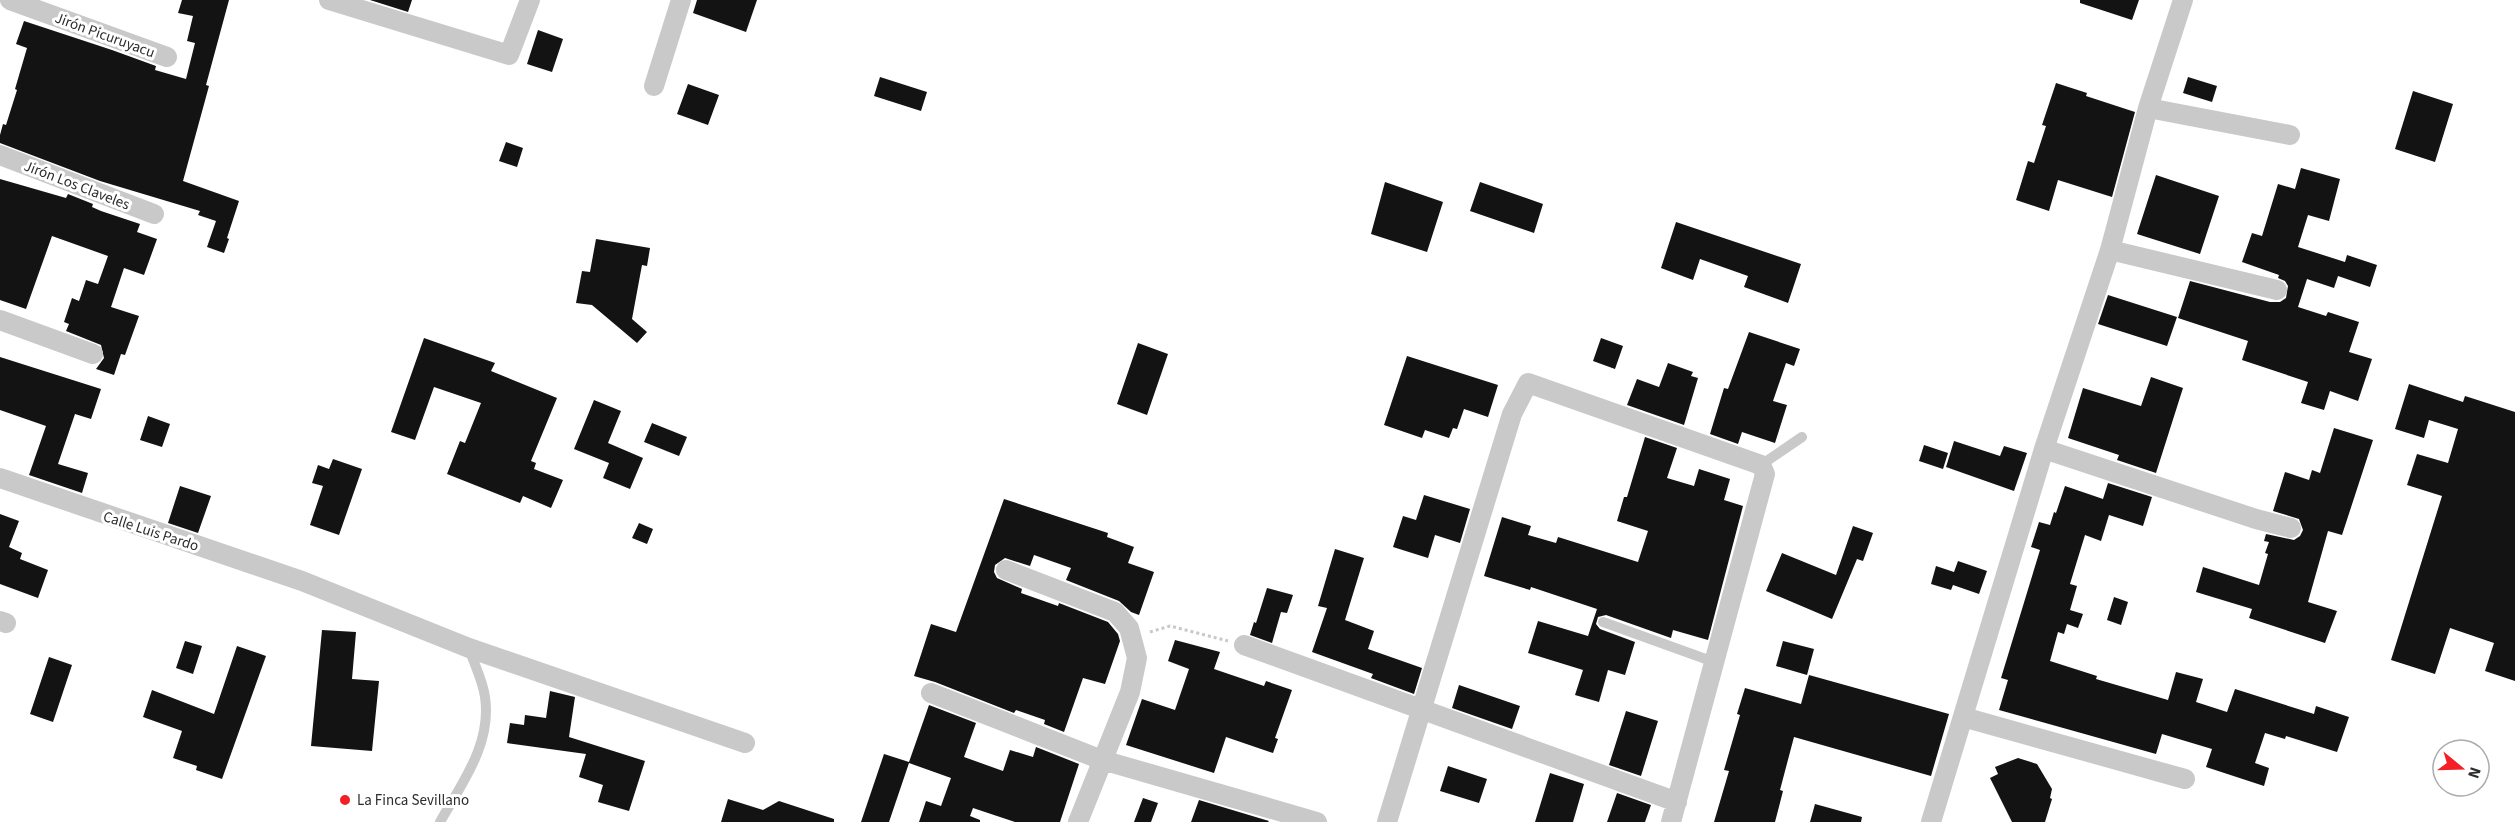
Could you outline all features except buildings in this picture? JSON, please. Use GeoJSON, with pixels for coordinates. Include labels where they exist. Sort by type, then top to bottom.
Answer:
{"type":"FeatureCollection","features":[{"type":"Feature","properties":{"kind":"street","name":"Jirón Picuruyacu"},"geometry":{"type":"LineString","coordinates":[[10,0],[167,57]]}},
{"type":"Feature","properties":{"kind":"street"},"geometry":{"type":"LineString","coordinates":[[328,0],[509,55],[530,0]]}},
{"type":"Feature","properties":{"kind":"street"},"geometry":{"type":"LineString","coordinates":[[654,86],[681,0]]}},
{"type":"Feature","properties":{"kind":"street"},"geometry":{"type":"LineString","coordinates":[[1931,822],[2043,449],[2110,250],[2148,108],[2183,0]]}},
{"type":"Feature","properties":{"kind":"street"},"geometry":{"type":"LineString","coordinates":[[2148,108],[2290,135]]}},
{"type":"Feature","properties":{"kind":"street","name":"Jirón Los Claveles"},"geometry":{"type":"LineString","coordinates":[[0,155],[154,214]]}},
{"type":"Feature","properties":{"kind":"street"},"geometry":{"type":"LineString","coordinates":[[2110,250],[2277,290]]}},
{"type":"Feature","properties":{"kind":"street"},"geometry":{"type":"LineString","coordinates":[[0,320],[93,354]]}},
{"type":"Feature","properties":{"kind":"street"},"geometry":{"type":"LineString","coordinates":[[1387,822],[1512,414],[1528,382],[1761,465],[1765,474],[1671,822]]}},
{"type":"Feature","properties":{"kind":"street"},"geometry":{"type":"LineString","coordinates":[[2043,449],[2256,519],[2291,528]]}},
{"type":"Feature","properties":{"kind":"street","name":"Calle Luis Pardo"},"geometry":{"type":"LineString","coordinates":[[0,478],[302,582],[469,648],[745,743]]}},
{"type":"Feature","properties":{"kind":"street"},"geometry":{"type":"LineString","coordinates":[[1006,570],[1115,612],[1129,628],[1132,638],[1137,658],[1130,692],[1078,822]]}},
{"type":"Feature","properties":{"kind":"street"},"geometry":{"type":"LineString","coordinates":[[1244,645],[1677,802]]}},
{"type":"Feature","properties":{"kind":"street"},"geometry":{"type":"LineString","coordinates":[[931,693],[1102,760],[1317,822]]}},
{"type":"Feature","properties":{"kind":"street"},"geometry":{"type":"LineString","coordinates":[[1963,717],[2185,779]]}},
{"type":"Feature","properties":{"kind":"lane"},"geometry":{"type":"LineString","coordinates":[[1761,465],[1802,437]]}},
{"type":"Feature","properties":{"kind":"lane"},"geometry":{"type":"LineString","coordinates":[[1603,622],[1714,662]]}},
{"type":"Feature","properties":{"kind":"lane"},"geometry":{"type":"LineString","coordinates":[[440,822],[477,755],[486,728],[485,696],[469,648]]}},
{"type":"Feature","properties":{"kind":"path"},"geometry":{"type":"LineString","coordinates":[[1132,638],[1170,626],[1244,645]]}},
{"type":"Feature","properties":{"kind":"place","name":"La Finca Sevillano"},"geometry":{"type":"Point","coordinates":[345,800]}}]}
